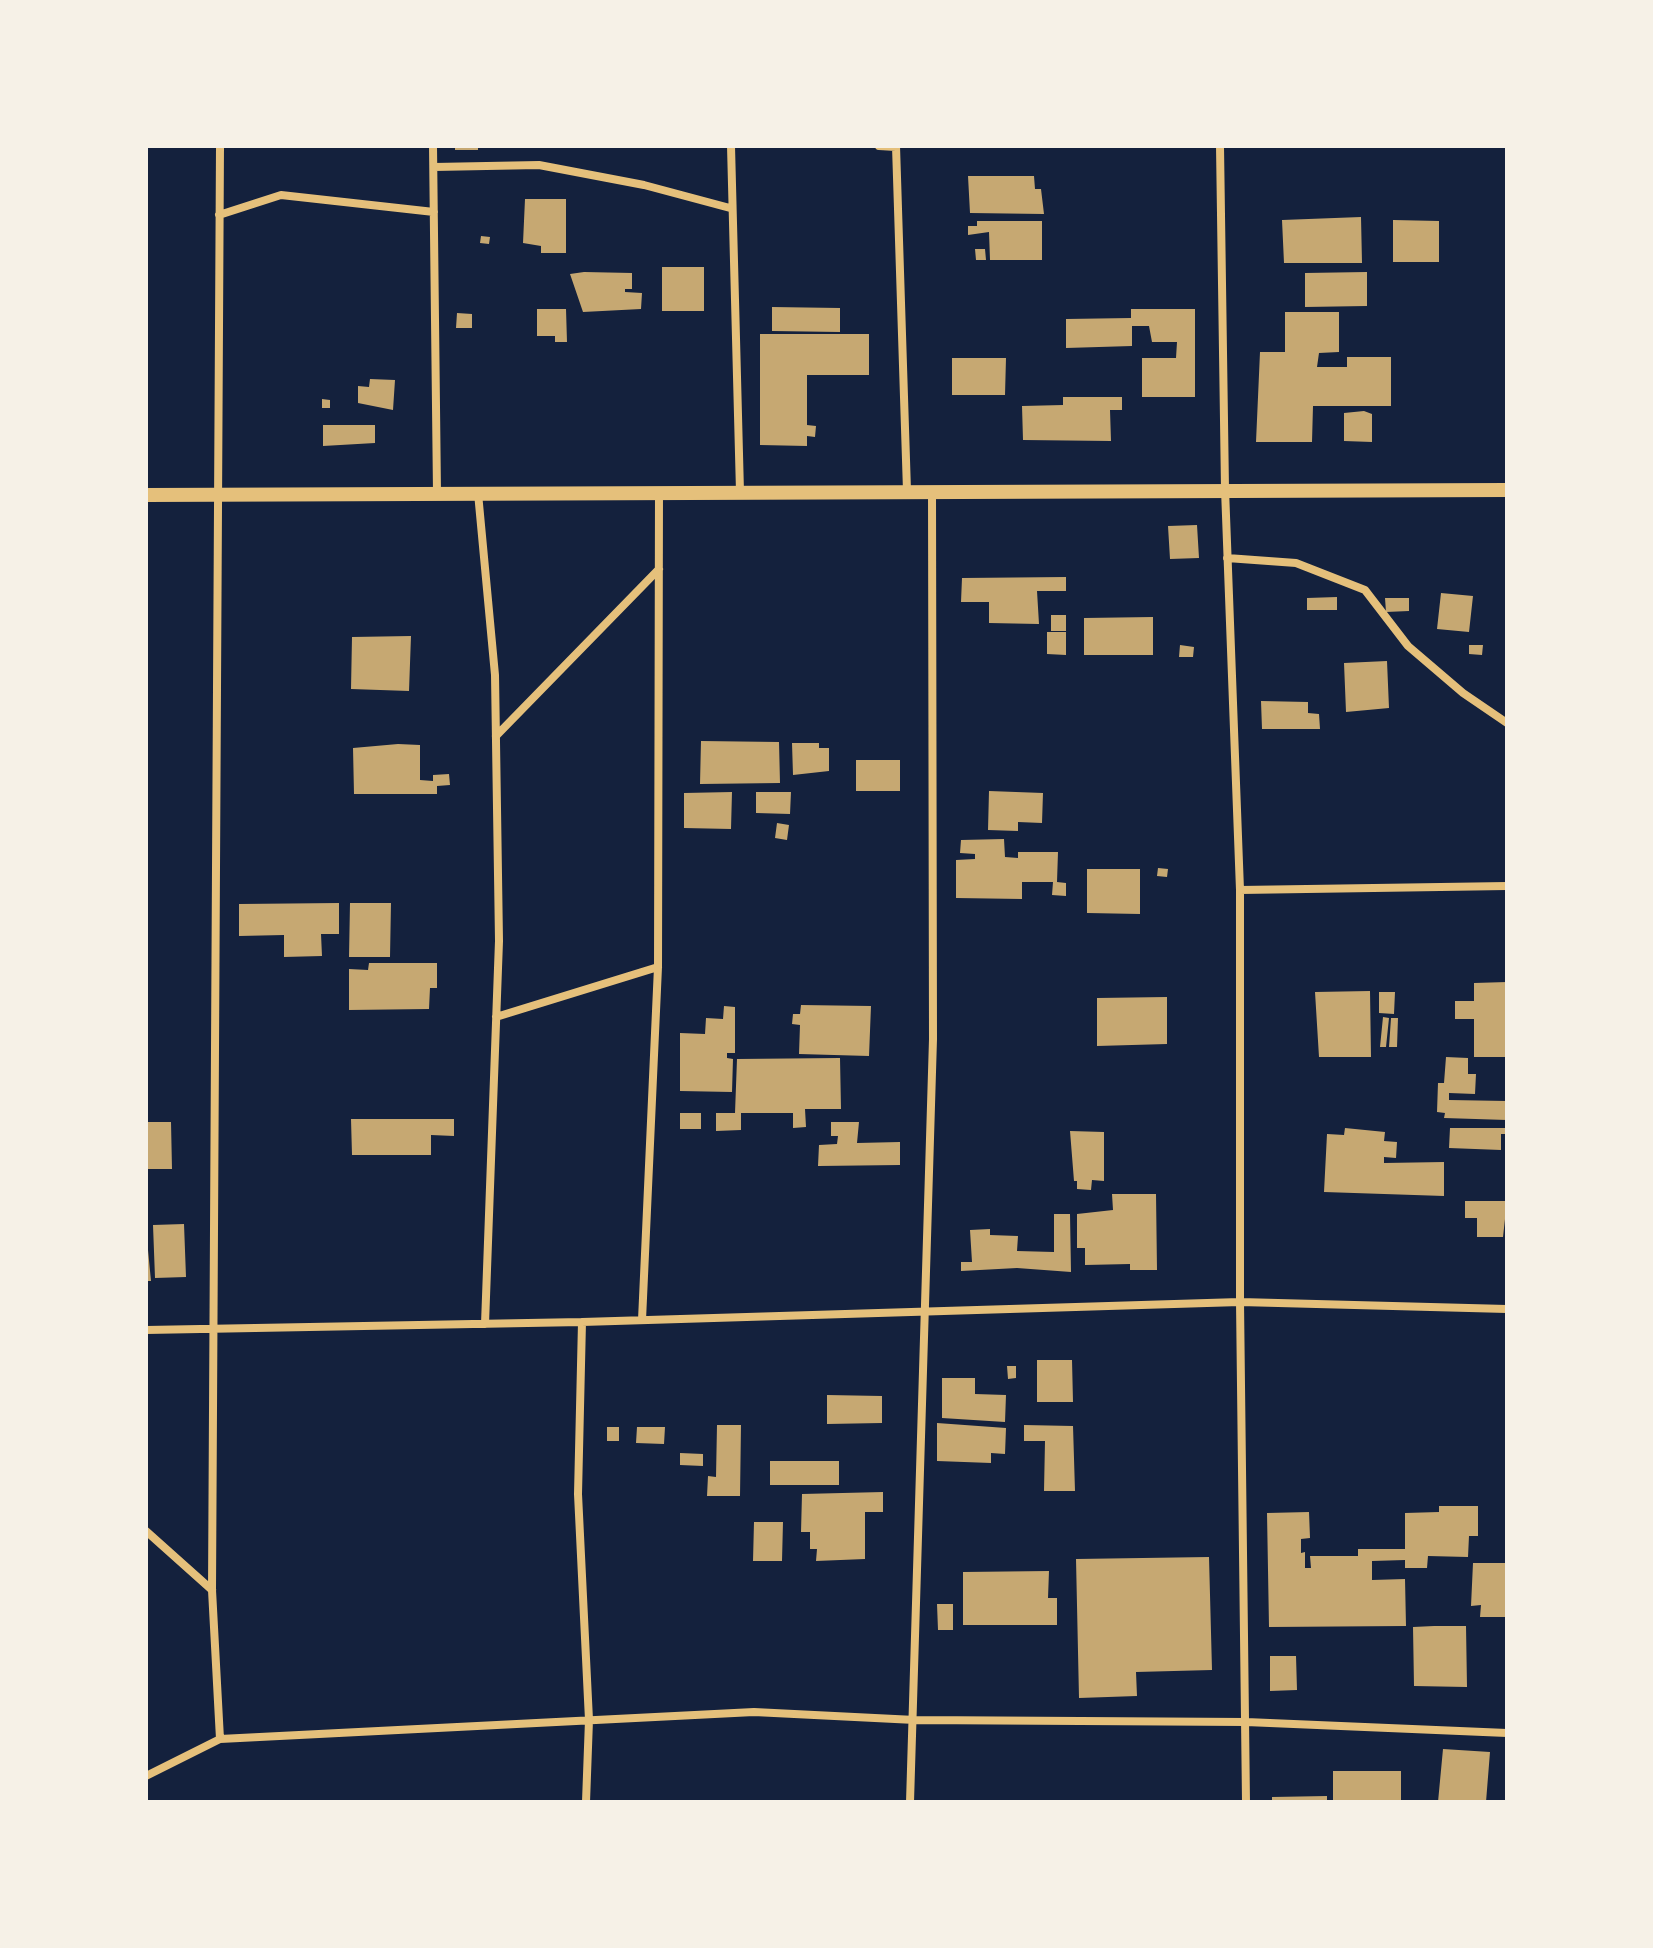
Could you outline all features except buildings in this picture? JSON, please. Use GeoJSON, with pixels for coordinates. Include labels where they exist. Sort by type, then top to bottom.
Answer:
{"type":"FeatureCollection","features":[{"type":"Feature","properties":{"kind":"street"},"geometry":{"type":"LineString","coordinates":[[220,146],[215,495],[212,1590],[220,1739]]}},
{"type":"Feature","properties":{"kind":"street"},"geometry":{"type":"LineString","coordinates":[[433,146],[437,493]]}},
{"type":"Feature","properties":{"kind":"street"},"geometry":{"type":"LineString","coordinates":[[731,146],[730,208],[740,492]]}},
{"type":"Feature","properties":{"kind":"street"},"geometry":{"type":"LineString","coordinates":[[879,146],[896,147],[907,491]]}},
{"type":"Feature","properties":{"kind":"street"},"geometry":{"type":"LineString","coordinates":[[1220,146],[1225,489],[1240,890],[1240,1302],[1246,1802]]}},
{"type":"Feature","properties":{"kind":"street"},"geometry":{"type":"LineString","coordinates":[[434,167],[539,165],[644,185],[730,208]]}},
{"type":"Feature","properties":{"kind":"street"},"geometry":{"type":"LineString","coordinates":[[219,215],[281,195],[434,212]]}},
{"type":"Feature","properties":{"kind":"street"},"geometry":{"type":"LineString","coordinates":[[146,495],[1507,490]]}},
{"type":"Feature","properties":{"kind":"street"},"geometry":{"type":"LineString","coordinates":[[642,1320],[658,967],[659,491]]}},
{"type":"Feature","properties":{"kind":"street"},"geometry":{"type":"LineString","coordinates":[[910,1802],[915,1720],[933,1039],[932,492]]}},
{"type":"Feature","properties":{"kind":"street"},"geometry":{"type":"LineString","coordinates":[[478,493],[495,675],[496,736],[496,1017],[485,1324]]}},
{"type":"Feature","properties":{"kind":"street"},"geometry":{"type":"LineString","coordinates":[[1227,558],[1296,563],[1365,590],[1408,646],[1463,693],[1507,723]]}},
{"type":"Feature","properties":{"kind":"street"},"geometry":{"type":"LineString","coordinates":[[496,736],[659,569]]}},
{"type":"Feature","properties":{"kind":"street"},"geometry":{"type":"LineString","coordinates":[[1240,890],[1507,886]]}},
{"type":"Feature","properties":{"kind":"street"},"geometry":{"type":"LineString","coordinates":[[496,1017],[658,967]]}},
{"type":"Feature","properties":{"kind":"street"},"geometry":{"type":"LineString","coordinates":[[146,1330],[582,1322],[1240,1302],[1507,1309]]}},
{"type":"Feature","properties":{"kind":"street"},"geometry":{"type":"LineString","coordinates":[[582,1322],[578,1494],[589,1720],[586,1802]]}},
{"type":"Feature","properties":{"kind":"street"},"geometry":{"type":"LineString","coordinates":[[146,1531],[212,1590]]}},
{"type":"Feature","properties":{"kind":"street"},"geometry":{"type":"LineString","coordinates":[[146,1776],[220,1739],[754,1712],[915,1720],[1246,1722],[1507,1733]]}}]}
